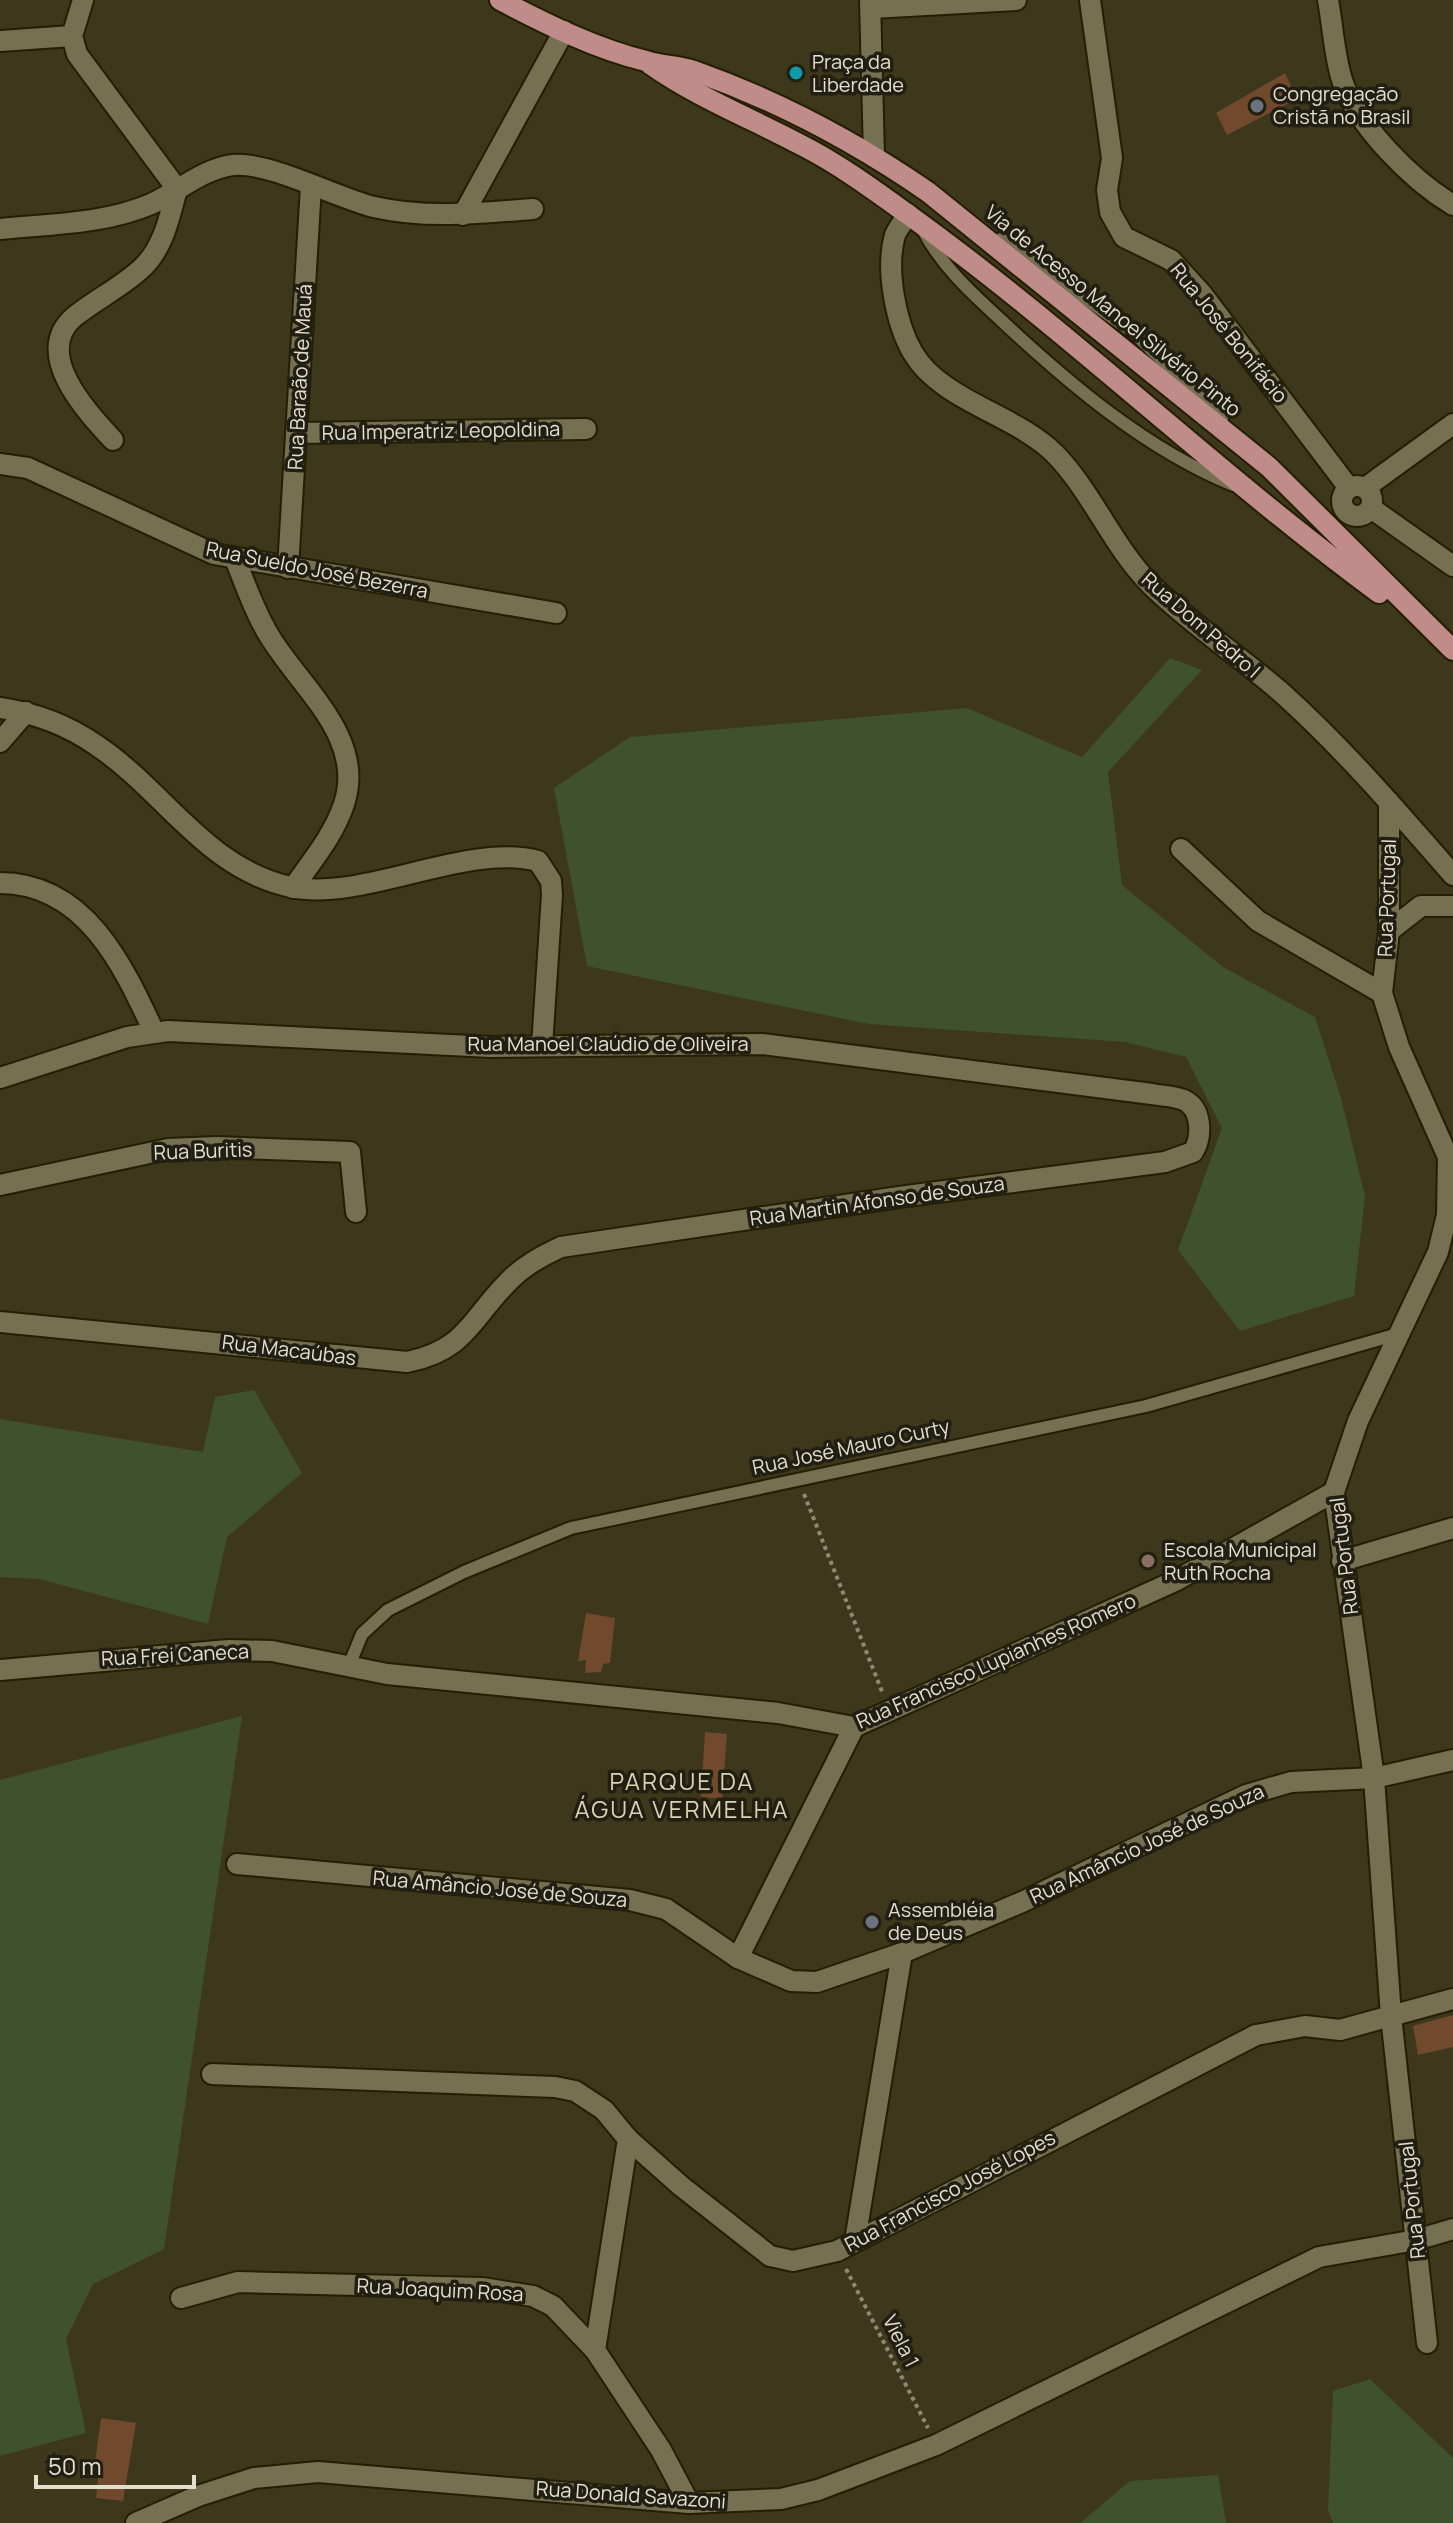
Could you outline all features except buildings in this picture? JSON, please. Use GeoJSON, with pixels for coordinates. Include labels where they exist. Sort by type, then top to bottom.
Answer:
{"type":"FeatureCollection","features":[{"type":"Feature","properties":{"kind":"main road","name":"Via de Acesso Manoel Silvério Pinto"},"geometry":{"type":"LineString","coordinates":[[500,0],[564,31],[645,61],[689,69],[733,85],[874,156],[928,192],[1269,467],[1431,631]]}},
{"type":"Feature","properties":{"kind":"main road","name":"Via de Acesso Manoel Silvério Pinto"},"geometry":{"type":"LineString","coordinates":[[645,61],[680,86],[808,148],[914,219],[1289,526],[1453,650]]}},
{"type":"Feature","properties":{"kind":"main road"},"geometry":{"type":"LineString","coordinates":[[914,219],[916,206],[925,207],[1008,258]]}},
{"type":"Feature","properties":{"kind":"main road"},"geometry":{"type":"LineString","coordinates":[[1289,526],[1316,533],[1332,531]]}},
{"type":"Feature","properties":{"kind":"street"},"geometry":{"type":"LineString","coordinates":[[83,0],[72,36],[77,54],[177,189]]}},
{"type":"Feature","properties":{"kind":"street"},"geometry":{"type":"LineString","coordinates":[[874,156],[871,4],[1016,0]]}},
{"type":"Feature","properties":{"kind":"street","name":"Rua José Bonifácio"},"geometry":{"type":"LineString","coordinates":[[1090,0],[1112,158],[1109,201],[1124,237],[1171,260],[1202,294],[1352,492],[1344,508],[1363,512]]}},
{"type":"Feature","properties":{"kind":"street"},"geometry":{"type":"LineString","coordinates":[[1328,0],[1343,81],[1356,108],[1374,135],[1453,205]]}},
{"type":"Feature","properties":{"kind":"street"},"geometry":{"type":"LineString","coordinates":[[463,215],[564,31]]}},
{"type":"Feature","properties":{"kind":"street"},"geometry":{"type":"LineString","coordinates":[[0,41],[72,36]]}},
{"type":"Feature","properties":{"kind":"street"},"geometry":{"type":"LineString","coordinates":[[0,229],[74,222],[125,212],[151,204],[212,170],[236,164],[259,168],[374,207],[463,215],[533,209]]}},
{"type":"Feature","properties":{"kind":"street","name":"Rua Baraão de Mauá"},"geometry":{"type":"LineString","coordinates":[[288,568],[311,186]]}},
{"type":"Feature","properties":{"kind":"street"},"geometry":{"type":"LineString","coordinates":[[113,440],[58,362],[58,338],[72,319],[143,267],[166,229],[177,189]]}},
{"type":"Feature","properties":{"kind":"street","name":"Rua Dom Pedro I"},"geometry":{"type":"LineString","coordinates":[[914,219],[896,234],[893,257],[896,298],[903,329],[923,366],[976,404],[1037,438],[1057,456],[1126,559],[1154,587],[1284,695],[1389,802],[1453,875]]}},
{"type":"Feature","properties":{"kind":"street"},"geometry":{"type":"LineString","coordinates":[[1311,510],[1352,492],[1453,424]]}},
{"type":"Feature","properties":{"kind":"street","name":"Rua Imperatriz Leopoldina"},"geometry":{"type":"LineString","coordinates":[[296,433],[586,429]]}},
{"type":"Feature","properties":{"kind":"street","name":"Rua Sueldo José Bezerra"},"geometry":{"type":"LineString","coordinates":[[0,464],[28,468],[183,542],[235,559],[556,613]]}},
{"type":"Feature","properties":{"kind":"street"},"geometry":{"type":"LineString","coordinates":[[1332,531],[1363,512],[1372,495],[1352,492]]}},
{"type":"Feature","properties":{"kind":"street"},"geometry":{"type":"LineString","coordinates":[[1363,512],[1453,566]]}},
{"type":"Feature","properties":{"kind":"street"},"geometry":{"type":"LineString","coordinates":[[235,559],[255,610],[271,639],[335,726],[350,773],[345,803],[328,838],[293,888]]}},
{"type":"Feature","properties":{"kind":"street"},"geometry":{"type":"LineString","coordinates":[[0,708],[26,712],[64,726],[98,746],[212,849],[249,874],[293,888],[332,887],[471,861],[527,858],[538,861],[545,869],[552,895],[542,1046]]}},
{"type":"Feature","properties":{"kind":"street"},"geometry":{"type":"LineString","coordinates":[[0,742],[26,712]]}},
{"type":"Feature","properties":{"kind":"street","name":"Rua Portugal"},"geometry":{"type":"LineString","coordinates":[[1389,802],[1389,931],[1382,993],[1399,1047],[1444,1146],[1450,1176],[1447,1215],[1438,1252],[1358,1421],[1334,1492],[1374,1778],[1391,2016],[1427,2343]]}},
{"type":"Feature","properties":{"kind":"street"},"geometry":{"type":"LineString","coordinates":[[1181,849],[1258,921],[1312,956],[1382,993]]}},
{"type":"Feature","properties":{"kind":"street"},"geometry":{"type":"LineString","coordinates":[[0,883],[20,883],[57,896],[98,929],[128,976],[154,1032]]}},
{"type":"Feature","properties":{"kind":"street"},"geometry":{"type":"LineString","coordinates":[[1389,931],[1421,906],[1453,906]]}},
{"type":"Feature","properties":{"kind":"street","name":"Rua Manoel Claúdio de Oliveira"},"geometry":{"type":"LineString","coordinates":[[0,1078],[154,1032],[542,1046],[762,1044],[1186,1101],[1196,1113],[1200,1131]]}},
{"type":"Feature","properties":{"kind":"street","name":"Rua Martin Afonso de Souza"},"geometry":{"type":"LineString","coordinates":[[538,1258],[580,1243],[1165,1162],[1193,1152],[1200,1131]]}},
{"type":"Feature","properties":{"kind":"street","name":"Rua Buritis"},"geometry":{"type":"LineString","coordinates":[[0,1185],[168,1149],[216,1147],[350,1152],[356,1212]]}},
{"type":"Feature","properties":{"kind":"street","name":"Rua Macaúbas"},"geometry":{"type":"LineString","coordinates":[[0,1322],[407,1362],[431,1357],[453,1345],[509,1281],[538,1258]]}},
{"type":"Feature","properties":{"kind":"street","name":"Rua Francisco Lupianhes Romero"},"geometry":{"type":"LineString","coordinates":[[348,1668],[778,1713],[854,1727],[1175,1581],[1334,1492]]}},
{"type":"Feature","properties":{"kind":"street"},"geometry":{"type":"LineString","coordinates":[[1342,1561],[1453,1528]]}},
{"type":"Feature","properties":{"kind":"street","name":"Rua Frei Caneca"},"geometry":{"type":"LineString","coordinates":[[0,1670],[229,1650],[272,1651],[348,1668]]}},
{"type":"Feature","properties":{"kind":"street"},"geometry":{"type":"LineString","coordinates":[[738,1958],[854,1727]]}},
{"type":"Feature","properties":{"kind":"street","name":"Rua Amâncio José de Souza"},"geometry":{"type":"LineString","coordinates":[[237,1864],[455,1886],[604,1895],[666,1909],[738,1958],[791,1981],[817,1982],[902,1953],[1048,1890],[1246,1795],[1291,1782],[1374,1778],[1453,1760]]}},
{"type":"Feature","properties":{"kind":"street"},"geometry":{"type":"LineString","coordinates":[[846,2246],[902,1953]]}},
{"type":"Feature","properties":{"kind":"street","name":"Rua Francisco José Lopes"},"geometry":{"type":"LineString","coordinates":[[212,2074],[555,2087],[588,2098],[604,2110],[628,2139],[717,2216],[770,2256],[793,2261],[846,2246],[1256,2035],[1305,2026],[1340,2030],[1453,1999]]}},
{"type":"Feature","properties":{"kind":"street"},"geometry":{"type":"LineString","coordinates":[[595,2350],[628,2139]]}},
{"type":"Feature","properties":{"kind":"street","name":"Rua Donald Savazoni"},"geometry":{"type":"LineString","coordinates":[[136,2523],[198,2496],[254,2478],[318,2472],[689,2503],[793,2496],[936,2445],[1319,2257],[1416,2240],[1453,2229]]}},
{"type":"Feature","properties":{"kind":"street","name":"Rua Joaquim Rosa"},"geometry":{"type":"LineString","coordinates":[[181,2298],[238,2282],[512,2290],[553,2306],[595,2350],[661,2450],[689,2503]]}},
{"type":"Feature","properties":{"kind":"lane","name":"Via de Acesso Manoel Silvério Pinto"},"geometry":{"type":"LineString","coordinates":[[928,192],[1134,333],[1269,467]]}},
{"type":"Feature","properties":{"kind":"lane","name":"Via de Acesso Manoel Silvério Pinto"},"geometry":{"type":"LineString","coordinates":[[914,219],[938,255],[966,286],[1046,363],[1096,403],[1212,476],[1248,491]]}},
{"type":"Feature","properties":{"kind":"lane","name":"Rua José Mauro Curty"},"geometry":{"type":"LineString","coordinates":[[348,1668],[370,1623],[409,1598],[571,1528],[1146,1406],[1402,1333]]}},
{"type":"Feature","properties":{"kind":"path"},"geometry":{"type":"LineString","coordinates":[[798,1479],[890,1711]]}},
{"type":"Feature","properties":{"kind":"path","name":"Viela 1"},"geometry":{"type":"LineString","coordinates":[[846,2246],[936,2445]]}},
{"type":"Feature","properties":{"kind":"green space"},"geometry":{"type":"Polygon","coordinates":[[[1170,658],[1202,670],[1108,772],[1122,885],[1223,967],[1315,1017],[1341,1098],[1365,1196],[1354,1296],[1240,1331],[1178,1250],[1222,1128],[1186,1057],[1125,1042],[869,1024],[587,966],[554,788],[630,737],[967,708],[1082,757],[1170,658]]]}},
{"type":"Feature","properties":{"kind":"green space"},"geometry":{"type":"Polygon","coordinates":[[[254,1390],[302,1473],[227,1537],[208,1624],[39,1579],[0,1577],[0,1419],[203,1452],[215,1397],[254,1390]]]}},
{"type":"Feature","properties":{"kind":"green space"},"geometry":{"type":"Polygon","coordinates":[[[242,1716],[164,2249],[93,2284],[66,2339],[86,2433],[0,2456],[0,1780],[242,1716]]]}},
{"type":"Feature","properties":{"kind":"green space"},"geometry":{"type":"Polygon","coordinates":[[[1370,2379],[1453,2458],[1453,2523],[1333,2523],[1328,2510],[1333,2391],[1370,2379]]]}},
{"type":"Feature","properties":{"kind":"green space"},"geometry":{"type":"Polygon","coordinates":[[[1218,2475],[1226,2523],[1080,2523],[1130,2481],[1218,2475]]]}},
{"type":"Feature","properties":{"kind":"place","name":"Praça da Liberdade"},"geometry":{"type":"Point","coordinates":[796,73]}},
{"type":"Feature","properties":{"kind":"place","name":"Congregação Cristã no Brasil"},"geometry":{"type":"Point","coordinates":[1257,106]}},
{"type":"Feature","properties":{"kind":"place","name":"Escola Municipal Ruth Rocha"},"geometry":{"type":"Point","coordinates":[1148,1561]}},
{"type":"Feature","properties":{"kind":"place","name":"Assembléia de Deus"},"geometry":{"type":"Point","coordinates":[872,1922]}},
{"type":"Feature","properties":{"kind":"district","name":"PARQUE DA ÁGUA VERMELHA"},"geometry":{"type":"Point","coordinates":[682,1796]}}]}
